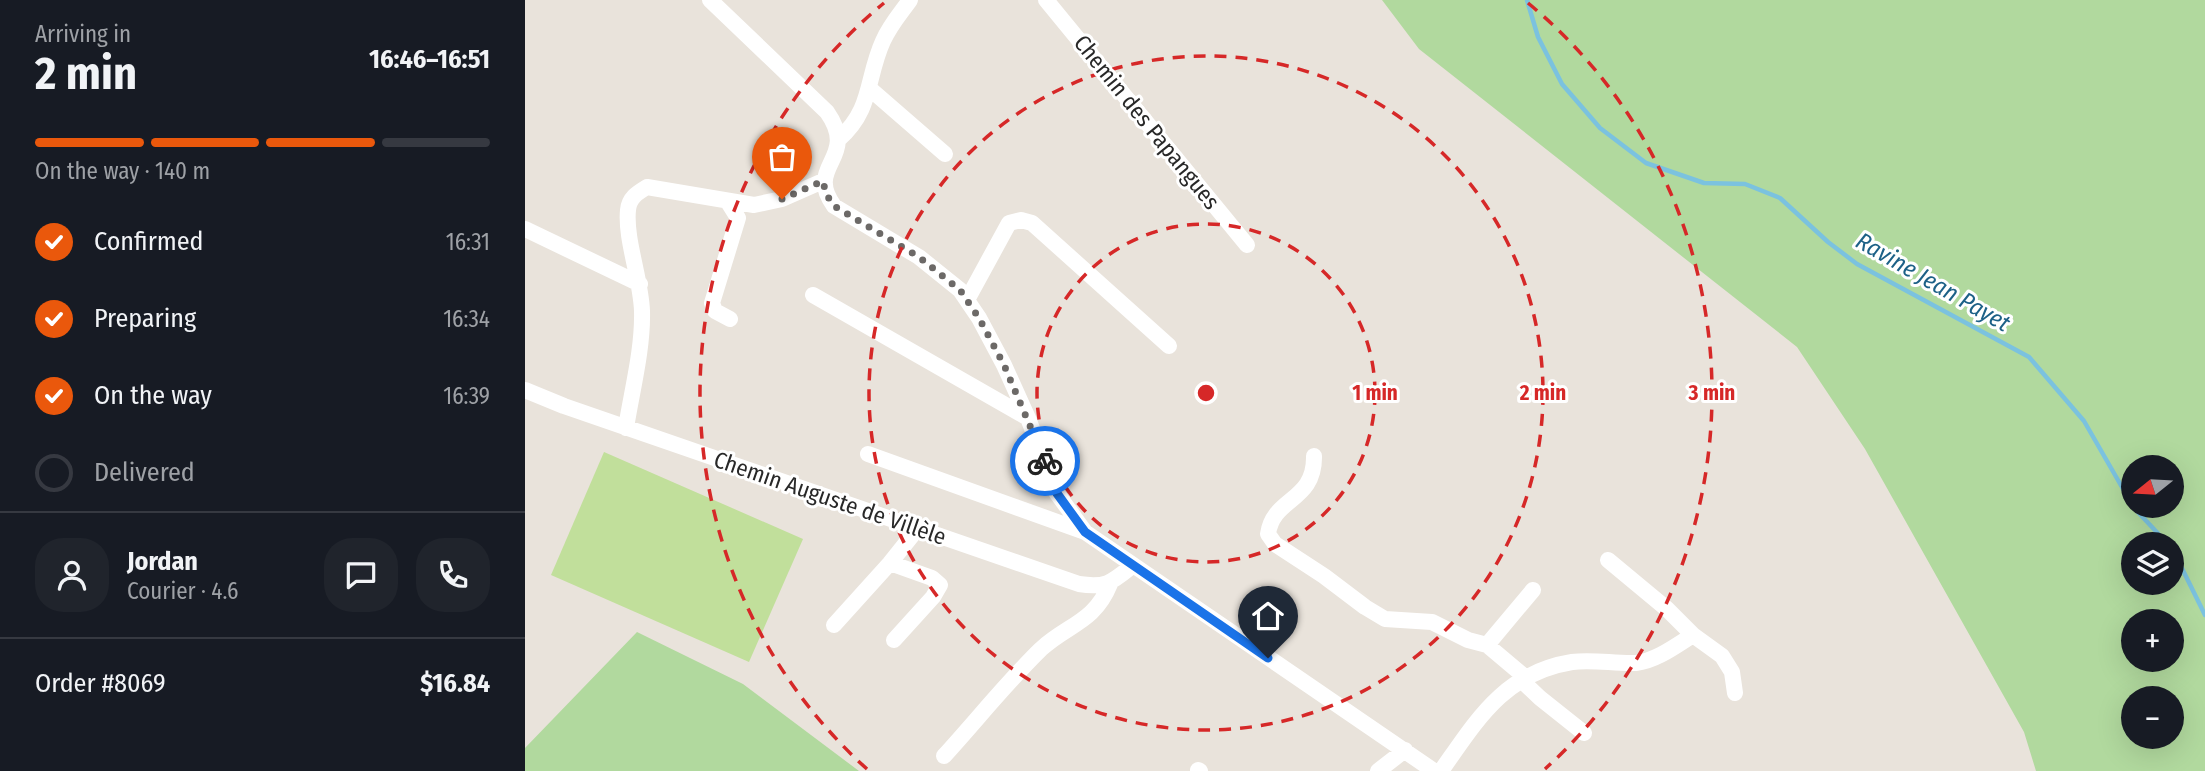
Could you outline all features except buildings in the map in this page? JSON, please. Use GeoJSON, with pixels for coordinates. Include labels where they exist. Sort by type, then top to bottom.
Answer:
{"type":"FeatureCollection","features":[{"type":"Feature","properties":{"kind":"street"},"geometry":{"type":"LineString","coordinates":[[710,0],[827,111],[839,139],[838,149],[823,181],[826,194],[834,206],[919,257],[960,290],[1004,365],[1028,418],[1056,492],[1085,532]]}},
{"type":"Feature","properties":{"kind":"street"},"geometry":{"type":"LineString","coordinates":[[839,139],[860,116],[882,44],[894,19],[910,0]]}},
{"type":"Feature","properties":{"kind":"street","name":"Chemin des Papangues"},"geometry":{"type":"LineString","coordinates":[[1046,0],[1247,244]]}},
{"type":"Feature","properties":{"kind":"street"},"geometry":{"type":"LineString","coordinates":[[869,88],[945,154]]}},
{"type":"Feature","properties":{"kind":"street"},"geometry":{"type":"LineString","coordinates":[[626,428],[640,345],[642,313],[640,284],[627,221],[628,206],[634,195],[647,187],[754,205],[782,199],[823,181]]}},
{"type":"Feature","properties":{"kind":"street"},"geometry":{"type":"LineString","coordinates":[[728,202],[738,218],[712,303],[715,311],[730,319]]}},
{"type":"Feature","properties":{"kind":"street"},"geometry":{"type":"LineString","coordinates":[[967,300],[1009,223],[1021,220],[1032,223],[1168,346]]}},
{"type":"Feature","properties":{"kind":"street"},"geometry":{"type":"LineString","coordinates":[[525,229],[640,284]]}},
{"type":"Feature","properties":{"kind":"street"},"geometry":{"type":"LineString","coordinates":[[813,295],[1028,418]]}},
{"type":"Feature","properties":{"kind":"street","name":"Chemin Auguste de Villèle"},"geometry":{"type":"LineString","coordinates":[[525,390],[626,428],[1079,584],[1110,584]]}},
{"type":"Feature","properties":{"kind":"street"},"geometry":{"type":"LineString","coordinates":[[868,454],[1085,532],[1434,771]]}},
{"type":"Feature","properties":{"kind":"street"},"geometry":{"type":"LineString","coordinates":[[1314,456],[1314,471],[1309,483],[1269,522],[1268,534],[1275,544],[1385,620],[1431,622],[1468,640],[1487,645],[1523,678],[1540,698],[1584,733]]}},
{"type":"Feature","properties":{"kind":"street"},"geometry":{"type":"LineString","coordinates":[[834,625],[918,528]]}},
{"type":"Feature","properties":{"kind":"street"},"geometry":{"type":"LineString","coordinates":[[1608,561],[1667,609],[1693,635],[1722,656],[1731,672],[1735,693]]}},
{"type":"Feature","properties":{"kind":"street"},"geometry":{"type":"LineString","coordinates":[[890,563],[932,578],[940,585],[933,597],[894,640]]}},
{"type":"Feature","properties":{"kind":"street"},"geometry":{"type":"LineString","coordinates":[[944,756],[1043,647],[1094,612],[1104,599],[1110,584],[1132,566]]}},
{"type":"Feature","properties":{"kind":"street"},"geometry":{"type":"LineString","coordinates":[[1487,645],[1533,590]]}},
{"type":"Feature","properties":{"kind":"street"},"geometry":{"type":"LineString","coordinates":[[1441,771],[1487,707],[1523,678],[1547,667],[1574,662],[1638,663],[1664,653],[1693,635]]}},
{"type":"Feature","properties":{"kind":"street"},"geometry":{"type":"LineString","coordinates":[[1378,771],[1405,750]]}},
{"type":"Feature","properties":{"kind":"green space"},"geometry":{"type":"Polygon","coordinates":[[[1382,0],[2205,0],[2205,771],[2036,771],[2024,732],[1865,449],[1797,347],[1419,49],[1382,0]]]}},
{"type":"Feature","properties":{"kind":"green space"},"geometry":{"type":"Polygon","coordinates":[[[604,452],[803,539],[749,662],[551,575],[604,452]]]}},
{"type":"Feature","properties":{"kind":"green space"},"geometry":{"type":"Polygon","coordinates":[[[637,632],[743,684],[859,771],[525,771],[525,748],[637,632]]]}},
{"type":"Feature","properties":{"kind":"waterway","name":"Ravine Jean Payet"},"geometry":{"type":"LineString","coordinates":[[1527,0],[1538,37],[1562,84],[1600,128],[1646,163],[1704,183],[1745,184],[1780,198],[1828,242],[1857,264],[2029,357],[2084,421],[2134,508],[2157,532]]}},
{"type":"Feature","properties":{"kind":"waterway","name":"Ravine Jean Payet"},"geometry":{"type":"LineString","coordinates":[[2184,572],[2205,615]]}},
{"type":"Feature","properties":{"kind":"way so far"},"geometry":{"type":"LineString","coordinates":[[782,199],[823,181],[826,194],[834,206],[919,257],[960,290],[979,318],[1004,365],[1045,461]]}},
{"type":"Feature","properties":{"kind":"route"},"geometry":{"type":"LineString","coordinates":[[1045,461],[1056,492],[1085,532],[1268,658]]}}]}
